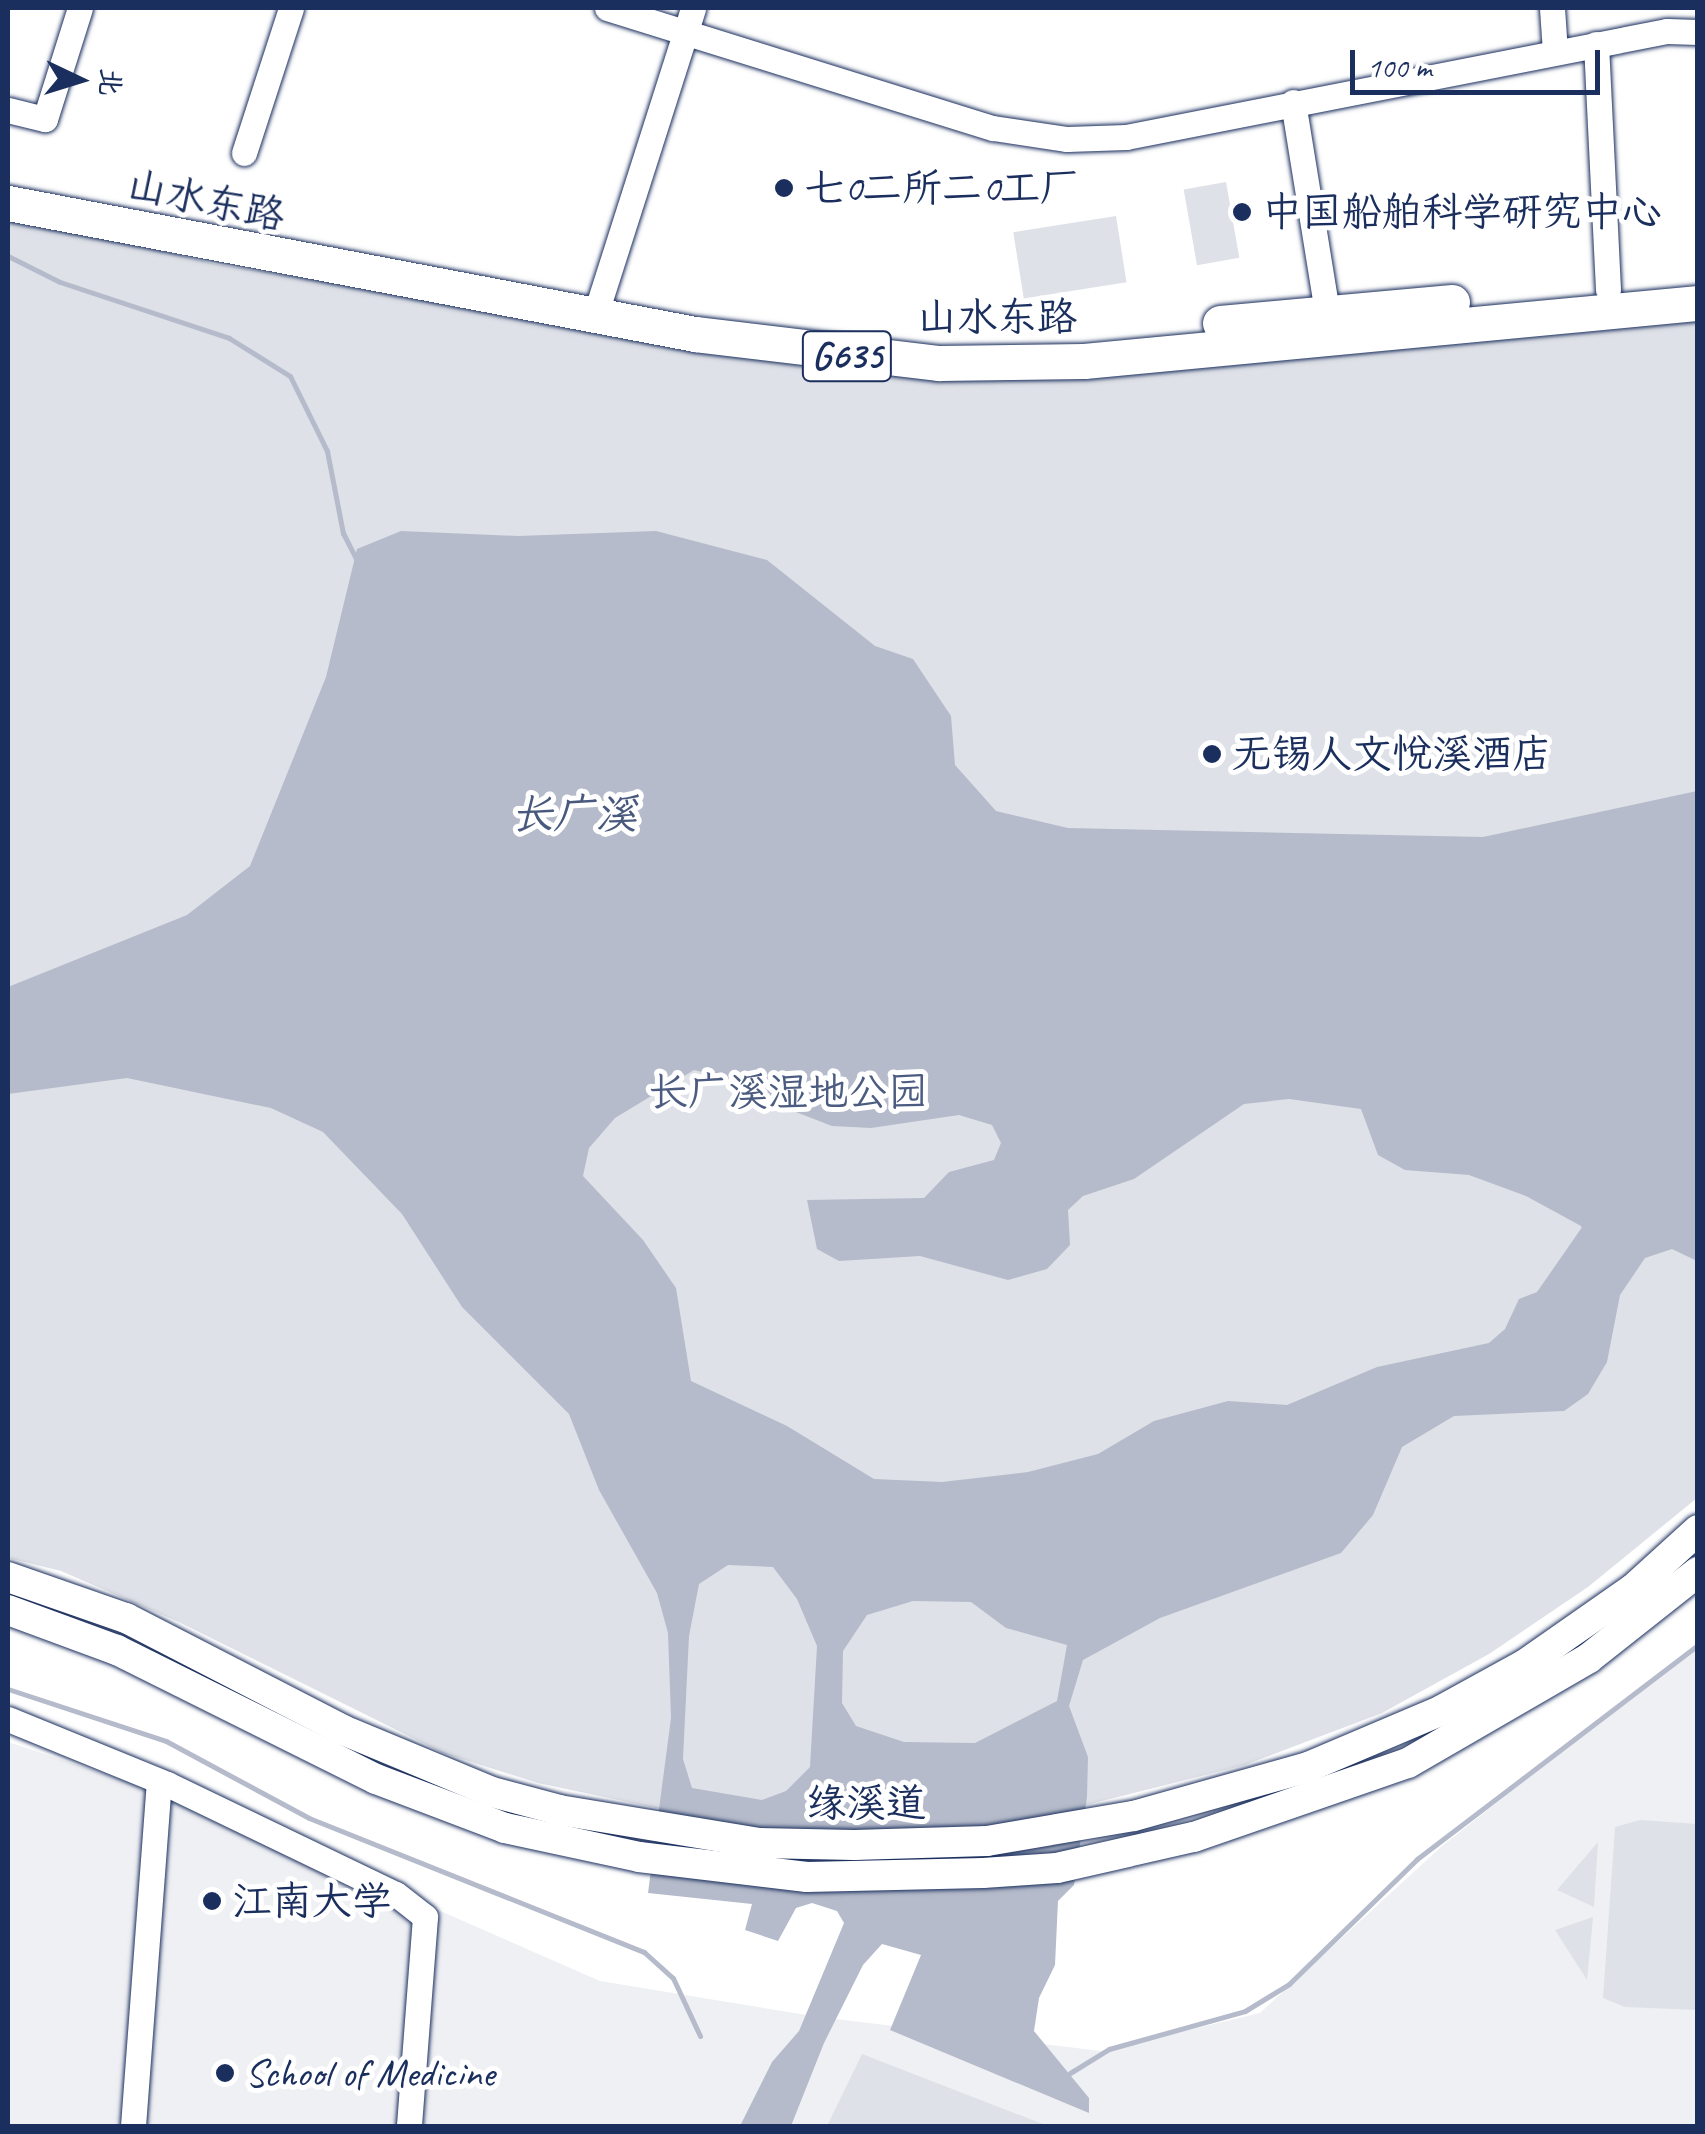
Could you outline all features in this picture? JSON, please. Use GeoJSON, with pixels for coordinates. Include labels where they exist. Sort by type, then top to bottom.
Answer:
{"type":"FeatureCollection","features":[{"type":"Feature","properties":{"kind":"highway","name":"山水东路"},"geometry":{"type":"LineString","coordinates":[[8,182],[600,300],[758,325],[962,342],[1070,339],[1327,312],[1698,282]]}},
{"type":"Feature","properties":{"kind":"highway","name":"山水东路"},"geometry":{"type":"LineString","coordinates":[[8,203],[695,334],[940,362],[1084,361],[1698,302]]}},
{"type":"Feature","properties":{"kind":"main road","name":"缘溪道"},"geometry":{"type":"LineString","coordinates":[[8,1577],[126,1618],[427,1768],[559,1810],[759,1843],[854,1845],[987,1841],[1134,1816],[1308,1768],[1442,1710],[1583,1624],[1698,1530]]}},
{"type":"Feature","properties":{"kind":"main road","name":"缘溪道"},"geometry":{"type":"LineString","coordinates":[[8,1610],[117,1650],[457,1813],[639,1857],[827,1876],[1057,1868],[1282,1810],[1408,1763],[1533,1694],[1698,1572]]}},
{"type":"Feature","properties":{"kind":"street"},"geometry":{"type":"LineString","coordinates":[[8,110],[44,119],[80,8]]}},
{"type":"Feature","properties":{"kind":"street"},"geometry":{"type":"LineString","coordinates":[[244,154],[291,8]]}},
{"type":"Feature","properties":{"kind":"street"},"geometry":{"type":"LineString","coordinates":[[607,8],[689,19],[993,128],[1067,139],[1126,138],[1596,44],[1668,19],[1698,32]]}},
{"type":"Feature","properties":{"kind":"street"},"geometry":{"type":"LineString","coordinates":[[1552,8],[1555,52]]}},
{"type":"Feature","properties":{"kind":"street"},"geometry":{"type":"LineString","coordinates":[[600,300],[689,19]]}},
{"type":"Feature","properties":{"kind":"street"},"geometry":{"type":"LineString","coordinates":[[1596,44],[1608,290]]}},
{"type":"Feature","properties":{"kind":"street"},"geometry":{"type":"LineString","coordinates":[[1293,102],[1327,312]]}},
{"type":"Feature","properties":{"kind":"street"},"geometry":{"type":"LineString","coordinates":[[8,1719],[53,1732],[396,1894],[425,1917],[409,2126]]}},
{"type":"Feature","properties":{"kind":"street"},"geometry":{"type":"LineString","coordinates":[[132,2126],[158,1783]]}},
{"type":"Feature","properties":{"kind":"shaded area","name":"江南大学"},"geometry":{"type":"Polygon","coordinates":[[[1697,1645],[1697,2126],[8,2126],[8,1742],[198,1805],[600,1981],[819,2017],[1101,2051],[1260,2013],[1442,1846],[1697,1645]]]}},
{"type":"Feature","properties":{"kind":"green space"},"geometry":{"type":"Polygon","coordinates":[[[1226,182],[1239,258],[1197,265],[1184,189],[1226,182]]]}},
{"type":"Feature","properties":{"kind":"green space","name":"长广溪湿地公园"},"geometry":{"type":"Polygon","coordinates":[[[8,213],[215,264],[908,374],[1697,319],[1697,1498],[1588,1587],[1489,1654],[1382,1713],[1245,1765],[1086,1805],[776,1822],[661,1809],[538,1783],[443,1753],[181,1623],[61,1571],[8,1558],[8,213]]]}},
{"type":"Feature","properties":{"kind":"green space"},"geometry":{"type":"Polygon","coordinates":[[[1116,216],[1126,282],[1024,298],[1013,232],[1116,216]]]}},
{"type":"Feature","properties":{"kind":"green space"},"geometry":{"type":"Polygon","coordinates":[[[1640,1820],[1697,1824],[1697,2010],[1625,2007],[1603,1998],[1615,1827],[1640,1820]]]}},
{"type":"Feature","properties":{"kind":"green space"},"geometry":{"type":"Polygon","coordinates":[[[1598,1842],[1594,1907],[1557,1890],[1598,1842]]]}},
{"type":"Feature","properties":{"kind":"green space"},"geometry":{"type":"Polygon","coordinates":[[[1593,1918],[1587,1980],[1555,1930],[1593,1918]]]}},
{"type":"Feature","properties":{"kind":"green space"},"geometry":{"type":"Polygon","coordinates":[[[862,2054],[1048,2126],[827,2126],[862,2054]]]}},
{"type":"Feature","properties":{"kind":"water","name":"长广溪"},"geometry":{"type":"Polygon","coordinates":[[[401,531],[518,536],[656,531],[767,560],[875,646],[913,659],[951,716],[955,765],[996,811],[1068,828],[1483,837],[1697,791],[1697,1261],[1672,1249],[1645,1258],[1620,1295],[1607,1362],[1588,1394],[1564,1411],[1454,1416],[1402,1447],[1373,1515],[1341,1553],[1160,1618],[1083,1660],[1069,1706],[1088,1757],[1087,1797],[1074,1885],[1058,1901],[1055,1965],[1039,1998],[1034,2031],[1089,2098],[1089,2113],[890,2030],[921,1955],[882,1944],[863,1965],[824,2043],[791,2126],[740,2126],[772,2062],[799,2031],[844,1923],[837,1911],[812,1903],[796,1908],[778,1941],[745,1930],[752,1904],[648,1893],[671,1718],[668,1633],[657,1593],[599,1490],[569,1414],[462,1307],[402,1214],[323,1132],[271,1108],[127,1078],[8,1094],[8,987],[187,915],[250,866],[326,677],[357,549],[401,531]],[[694,1070],[615,1118],[589,1148],[583,1176],[643,1240],[676,1288],[691,1381],[787,1426],[874,1479],[942,1482],[1028,1472],[1098,1454],[1154,1421],[1228,1401],[1287,1405],[1377,1367],[1489,1343],[1505,1329],[1519,1299],[1577,1277],[1592,1256],[1581,1226],[1526,1196],[1469,1175],[1405,1170],[1378,1155],[1361,1109],[1289,1099],[1244,1104],[1134,1179],[1083,1196],[1068,1210],[1070,1245],[1047,1269],[1008,1280],[920,1256],[839,1261],[817,1249],[807,1200],[924,1198],[949,1172],[994,1160],[1001,1143],[992,1125],[959,1115],[871,1128],[832,1126],[770,1102],[739,1081],[694,1070]],[[728,1565],[699,1584],[689,1636],[683,1759],[692,1788],[762,1800],[786,1791],[810,1767],[817,1646],[797,1599],[773,1567],[728,1565]],[[913,1601],[867,1615],[843,1651],[842,1703],[856,1726],[904,1742],[975,1743],[1057,1701],[1067,1645],[1006,1628],[971,1602],[913,1601]]]}},
{"type":"Feature","properties":{"kind":"waterway"},"geometry":{"type":"LineString","coordinates":[[8,256],[60,282],[229,338],[290,376],[327,451],[343,533],[357,561]]}},
{"type":"Feature","properties":{"kind":"waterway"},"geometry":{"type":"LineString","coordinates":[[1540,1314],[1611,1212]]}},
{"type":"Feature","properties":{"kind":"waterway"},"geometry":{"type":"LineString","coordinates":[[1070,2073],[1109,2049],[1245,2011],[1289,1984],[1417,1859],[1698,1645]]}},
{"type":"Feature","properties":{"kind":"waterway"},"geometry":{"type":"LineString","coordinates":[[8,1689],[166,1741],[309,1818],[644,1952],[673,1978],[700,2036]]}},
{"type":"Feature","properties":{"kind":"place","name":"七0二所二0工厂"},"geometry":{"type":"Point","coordinates":[784,188]}},
{"type":"Feature","properties":{"kind":"place","name":"中国船舶科学研究中心"},"geometry":{"type":"Point","coordinates":[1242,212]}},
{"type":"Feature","properties":{"kind":"place","name":"无锡人文悦溪酒店"},"geometry":{"type":"Point","coordinates":[1212,754]}},
{"type":"Feature","properties":{"kind":"place","name":"江南大学"},"geometry":{"type":"Point","coordinates":[212,1901]}},
{"type":"Feature","properties":{"kind":"place","name":"School of Medicine"},"geometry":{"type":"Point","coordinates":[225,2073]}}]}
